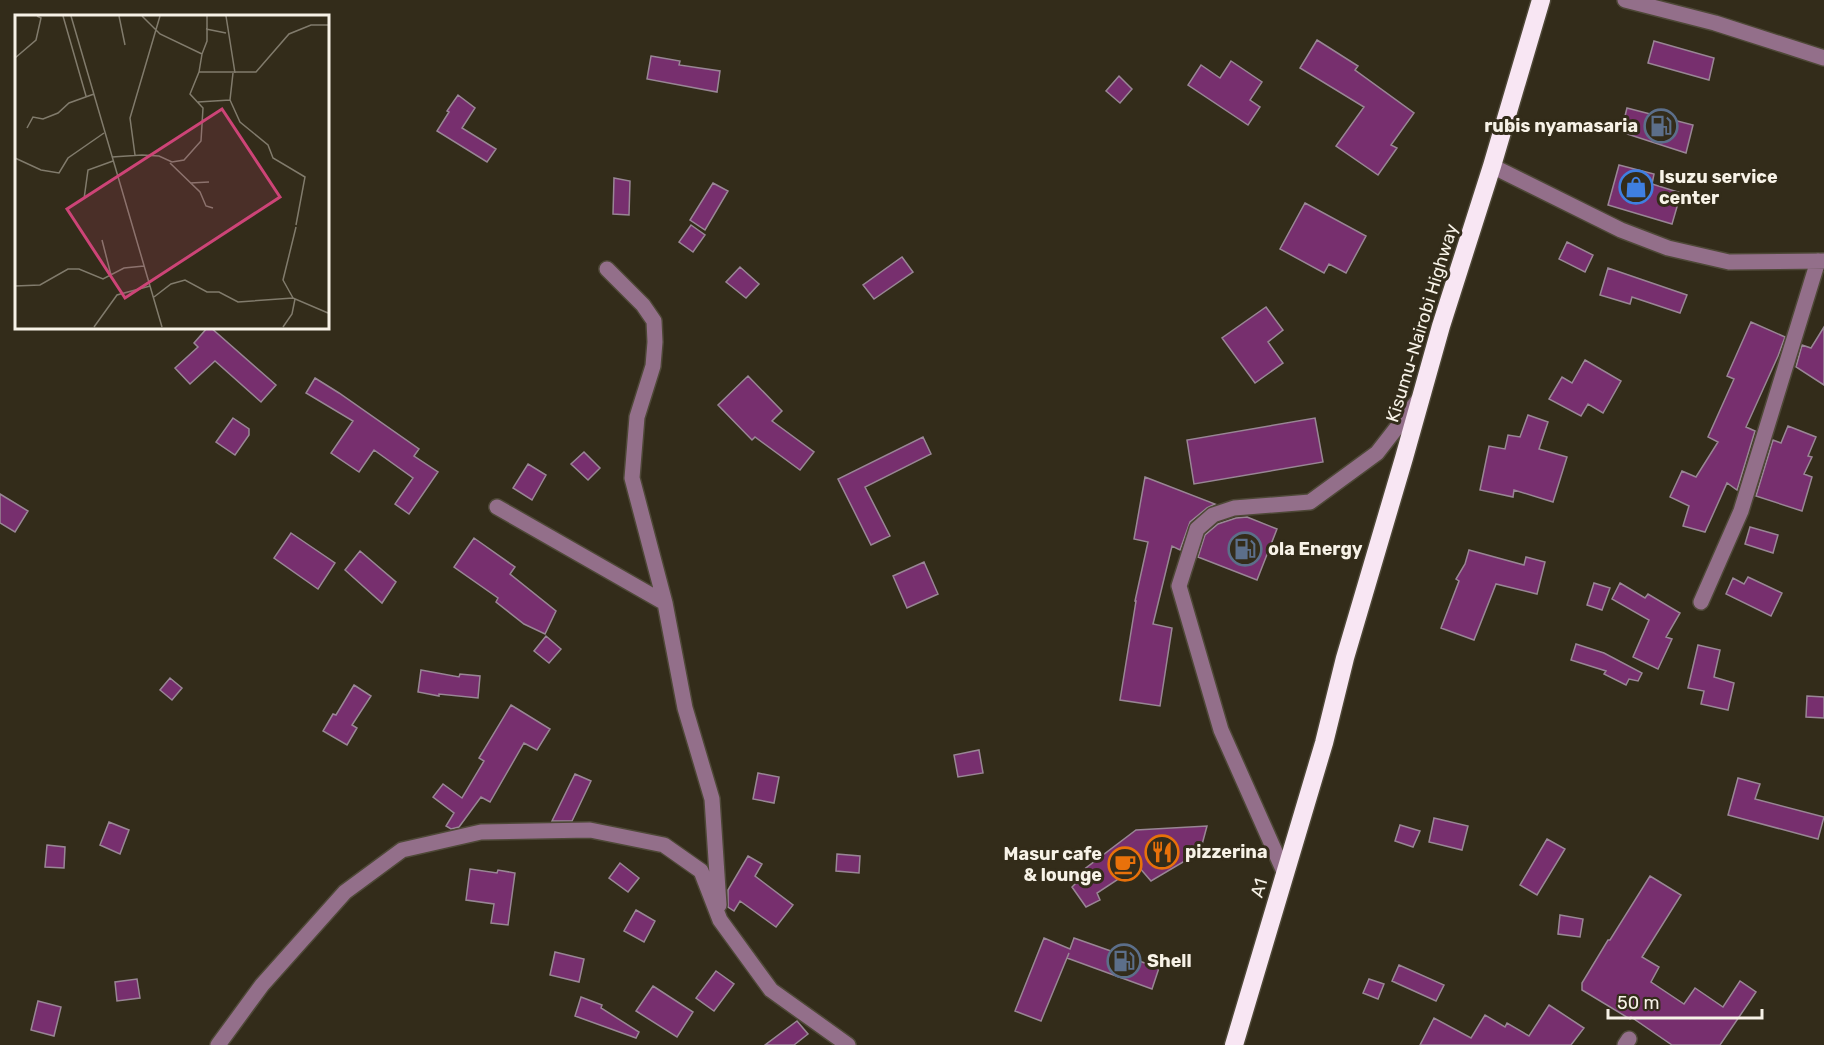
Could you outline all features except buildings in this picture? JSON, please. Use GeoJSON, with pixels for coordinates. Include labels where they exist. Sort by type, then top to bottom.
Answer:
{"type":"FeatureCollection","features":[{"type":"Feature","properties":{"kind":"highway","name":"Kisumu-Nairobi Highway"},"geometry":{"type":"LineString","coordinates":[[1324,742],[1345,658],[1441,326],[1542,0]]}},
{"type":"Feature","properties":{"kind":"highway","name":"A1"},"geometry":{"type":"LineString","coordinates":[[1234,1045],[1324,742]]}},
{"type":"Feature","properties":{"kind":"street"},"geometry":{"type":"LineString","coordinates":[[1625,0],[1715,23],[1824,58]]}},
{"type":"Feature","properties":{"kind":"street"},"geometry":{"type":"LineString","coordinates":[[1492,166],[1620,230],[1668,248],[1729,262],[1821,261],[1741,511],[1701,602]]}},
{"type":"Feature","properties":{"kind":"street"},"geometry":{"type":"LineString","coordinates":[[607,269],[643,306],[654,321],[653,366],[637,417],[632,478],[665,603],[685,708],[712,799],[720,920]]}},
{"type":"Feature","properties":{"kind":"street"},"geometry":{"type":"LineString","coordinates":[[1285,873],[1221,730],[1179,586],[1197,529],[1213,515],[1234,508],[1310,502],[1377,453],[1422,394]]}},
{"type":"Feature","properties":{"kind":"street"},"geometry":{"type":"LineString","coordinates":[[497,507],[665,603]]}},
{"type":"Feature","properties":{"kind":"street"},"geometry":{"type":"LineString","coordinates":[[218,1045],[262,985],[345,892],[402,850],[481,832],[591,830],[664,845],[701,871],[720,920],[771,990],[848,1045]]}},
{"type":"Feature","properties":{"kind":"place","name":"rubis nyamasaria"},"geometry":{"type":"Point","coordinates":[1661,126]}},
{"type":"Feature","properties":{"kind":"place","name":"Isuzu service center"},"geometry":{"type":"Point","coordinates":[1636,187]}},
{"type":"Feature","properties":{"kind":"place","name":"ola Energy"},"geometry":{"type":"Point","coordinates":[1245,549]}},
{"type":"Feature","properties":{"kind":"place","name":"pizzerina"},"geometry":{"type":"Point","coordinates":[1162,852]}},
{"type":"Feature","properties":{"kind":"place","name":"Masur cafe & lounge"},"geometry":{"type":"Point","coordinates":[1125,864]}},
{"type":"Feature","properties":{"kind":"place","name":"Shell"},"geometry":{"type":"Point","coordinates":[1124,961]}}]}
